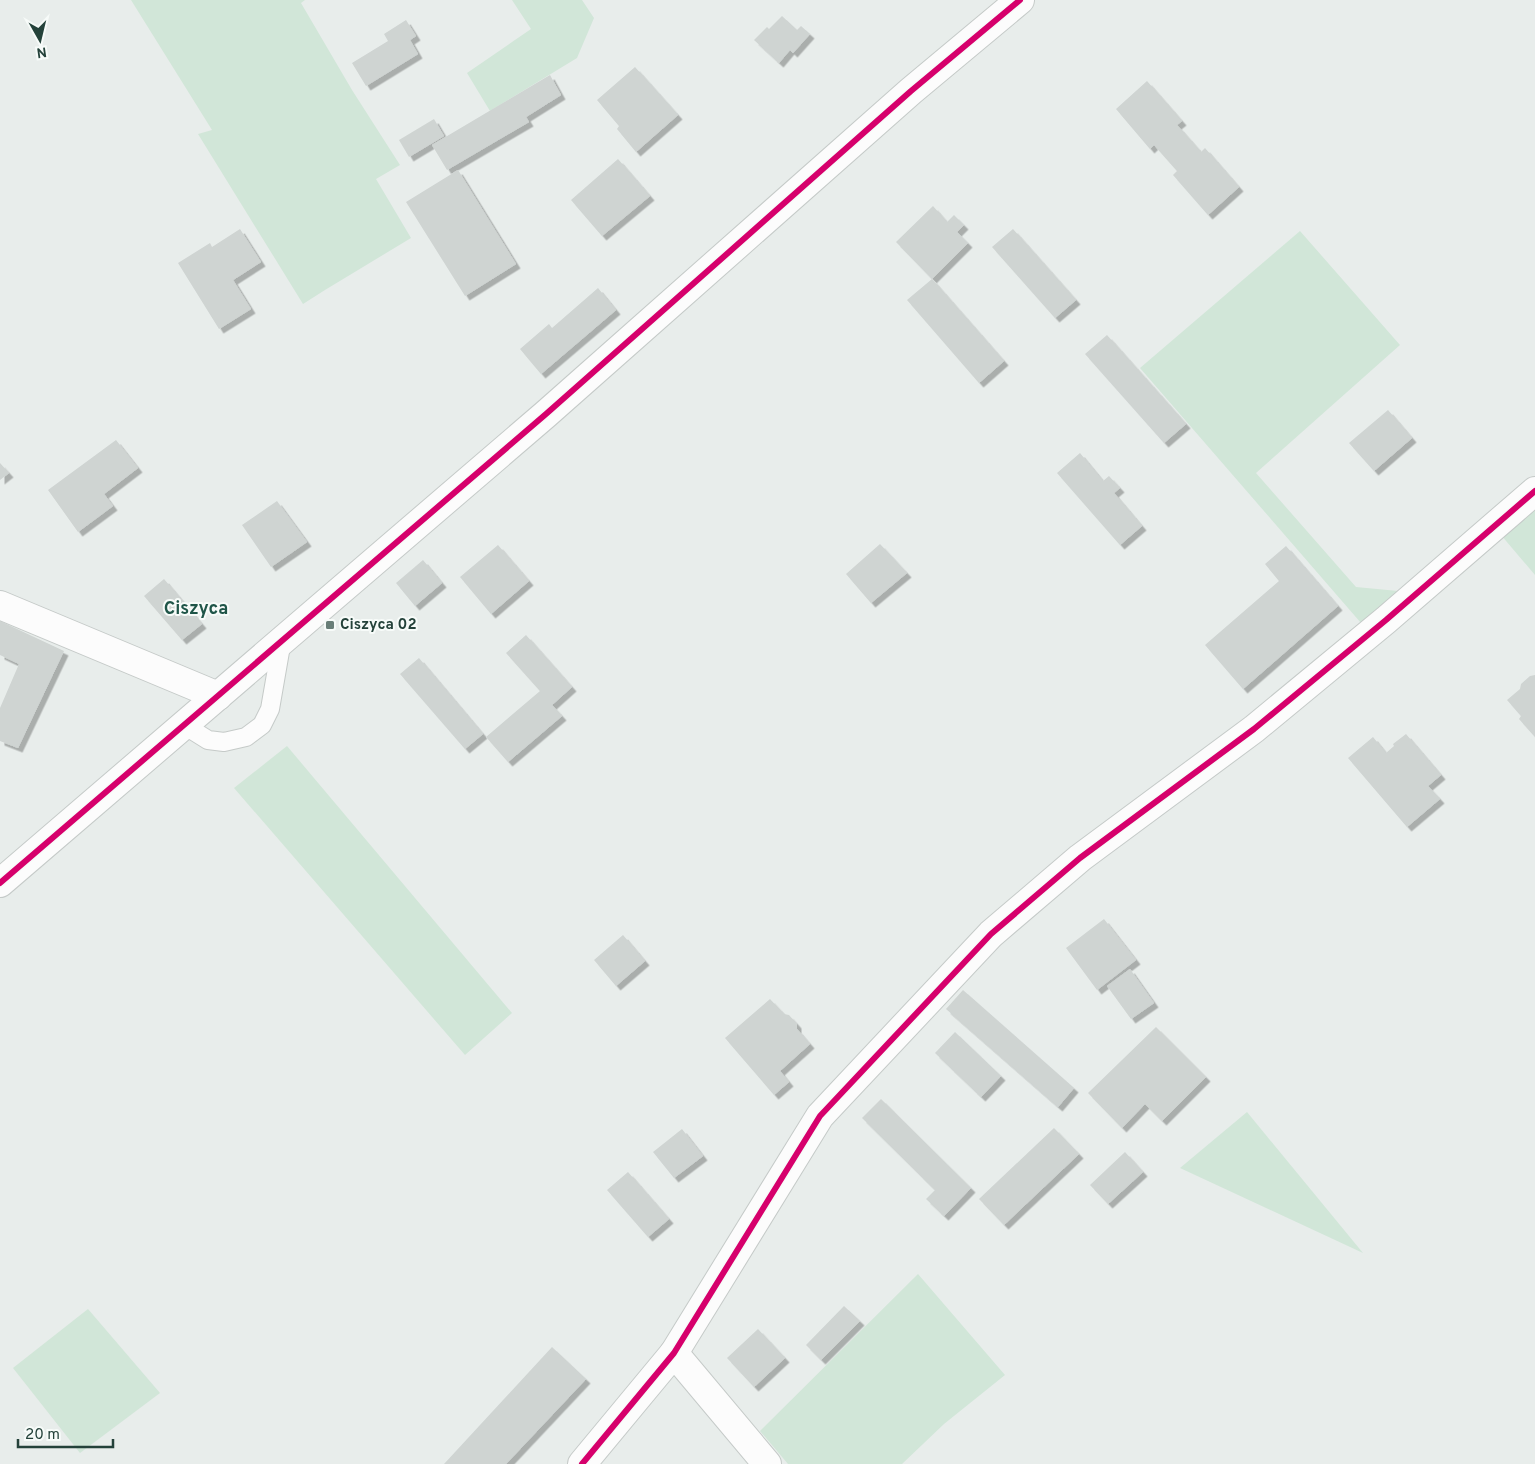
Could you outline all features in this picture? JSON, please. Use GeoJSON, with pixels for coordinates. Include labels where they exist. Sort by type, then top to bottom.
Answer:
{"type":"FeatureCollection","features":[{"type":"Feature","properties":{"kind":"street"},"geometry":{"type":"LineString","coordinates":[[0,883],[546,414],[911,90],[1020,0]]}},
{"type":"Feature","properties":{"kind":"street"},"geometry":{"type":"LineString","coordinates":[[582,1464],[674,1353],[820,1116],[991,934],[1080,858],[1261,723],[1386,620],[1535,491]]}},
{"type":"Feature","properties":{"kind":"street"},"geometry":{"type":"LineString","coordinates":[[0,605],[218,696]]}},
{"type":"Feature","properties":{"kind":"street"},"geometry":{"type":"LineString","coordinates":[[674,1353],[767,1464]]}},
{"type":"Feature","properties":{"kind":"lane"},"geometry":{"type":"LineString","coordinates":[[184,725],[208,740],[224,742],[246,736],[262,725],[270,708],[282,640]]}},
{"type":"Feature","properties":{"kind":"green space"},"geometry":{"type":"Polygon","coordinates":[[[131,0],[305,0],[301,3],[352,90],[400,165],[376,179],[411,238],[303,304],[198,134],[212,130],[131,0]]]}},
{"type":"Feature","properties":{"kind":"green space"},"geometry":{"type":"Polygon","coordinates":[[[512,0],[582,0],[594,18],[577,58],[490,111],[467,73],[531,29],[512,0]]]}},
{"type":"Feature","properties":{"kind":"green space"},"geometry":{"type":"Polygon","coordinates":[[[1300,231],[1400,345],[1256,473],[1356,587],[1398,591],[1361,623],[1140,368],[1300,231]]]}},
{"type":"Feature","properties":{"kind":"green space"},"geometry":{"type":"Polygon","coordinates":[[[1535,505],[1535,575],[1501,535],[1535,505]]]}},
{"type":"Feature","properties":{"kind":"green space"},"geometry":{"type":"Polygon","coordinates":[[[287,746],[512,1013],[465,1055],[234,788],[287,746]]]}},
{"type":"Feature","properties":{"kind":"green space"},"geometry":{"type":"Polygon","coordinates":[[[1247,1112],[1363,1253],[1180,1168],[1247,1112]]]}},
{"type":"Feature","properties":{"kind":"green space"},"geometry":{"type":"Polygon","coordinates":[[[918,1274],[1005,1375],[944,1424],[902,1464],[788,1464],[760,1431],[918,1274]]]}},
{"type":"Feature","properties":{"kind":"green space"},"geometry":{"type":"Polygon","coordinates":[[[88,1309],[160,1393],[80,1453],[13,1368],[88,1309]]]}},
{"type":"Feature","properties":{"kind":"building"},"geometry":{"type":"Polygon","coordinates":[[[782,16],[797,30],[801,26],[810,34],[793,53],[790,50],[779,63],[754,40],[782,16]]]}},
{"type":"Feature","properties":{"kind":"building"},"geometry":{"type":"Polygon","coordinates":[[[406,20],[416,36],[410,40],[418,54],[366,86],[352,63],[388,41],[384,34],[406,20]]]}},
{"type":"Feature","properties":{"kind":"building"},"geometry":{"type":"Polygon","coordinates":[[[635,67],[678,115],[636,152],[617,129],[619,126],[597,100],[635,67]]]}},
{"type":"Feature","properties":{"kind":"building"},"geometry":{"type":"Polygon","coordinates":[[[550,75],[561,95],[526,117],[529,122],[447,170],[432,145],[550,75]]]}},
{"type":"Feature","properties":{"kind":"building"},"geometry":{"type":"Polygon","coordinates":[[[1147,81],[1182,121],[1177,125],[1201,152],[1205,148],[1239,187],[1208,215],[1173,175],[1177,171],[1154,145],[1150,149],[1116,109],[1147,81]]]}},
{"type":"Feature","properties":{"kind":"building"},"geometry":{"type":"Polygon","coordinates":[[[434,119],[444,136],[409,157],[399,140],[434,119]]]}},
{"type":"Feature","properties":{"kind":"building"},"geometry":{"type":"Polygon","coordinates":[[[618,159],[650,196],[602,236],[571,200],[618,159]]]}},
{"type":"Feature","properties":{"kind":"building"},"geometry":{"type":"Polygon","coordinates":[[[458,170],[516,264],[465,296],[406,202],[458,170]]]}},
{"type":"Feature","properties":{"kind":"building"},"geometry":{"type":"Polygon","coordinates":[[[933,206],[947,222],[954,215],[964,225],[957,232],[968,243],[932,279],[896,242],[933,206]]]}},
{"type":"Feature","properties":{"kind":"building"},"geometry":{"type":"Polygon","coordinates":[[[240,229],[261,262],[233,280],[251,309],[219,329],[178,263],[210,243],[212,247],[240,229]]]}},
{"type":"Feature","properties":{"kind":"building"},"geometry":{"type":"Polygon","coordinates":[[[1013,229],[1076,300],[1055,318],[992,247],[1013,229]]]}},
{"type":"Feature","properties":{"kind":"building"},"geometry":{"type":"Polygon","coordinates":[[[932,279],[1004,361],[979,383],[907,300],[932,279]]]}},
{"type":"Feature","properties":{"kind":"building"},"geometry":{"type":"Polygon","coordinates":[[[598,288],[616,310],[541,374],[520,349],[549,324],[552,328],[598,288]]]}},
{"type":"Feature","properties":{"kind":"building"},"geometry":{"type":"Polygon","coordinates":[[[1107,335],[1186,424],[1164,443],[1085,354],[1107,335]]]}},
{"type":"Feature","properties":{"kind":"building"},"geometry":{"type":"Polygon","coordinates":[[[1388,410],[1412,438],[1374,471],[1349,443],[1388,410]]]}},
{"type":"Feature","properties":{"kind":"building"},"geometry":{"type":"Polygon","coordinates":[[[116,440],[138,468],[104,494],[113,506],[78,532],[48,490],[116,440]]]}},
{"type":"Feature","properties":{"kind":"building"},"geometry":{"type":"Polygon","coordinates":[[[1080,453],[1103,481],[1109,476],[1120,488],[1114,493],[1142,526],[1120,545],[1057,473],[1080,453]]]}},
{"type":"Feature","properties":{"kind":"building"},"geometry":{"type":"Polygon","coordinates":[[[0,463],[9,473],[0,480],[0,463]]]}},
{"type":"Feature","properties":{"kind":"building"},"geometry":{"type":"Polygon","coordinates":[[[277,501],[307,542],[271,567],[242,525],[277,501]]]}},
{"type":"Feature","properties":{"kind":"building"},"geometry":{"type":"Polygon","coordinates":[[[880,544],[907,573],[871,603],[846,574],[880,544]]]}},
{"type":"Feature","properties":{"kind":"building"},"geometry":{"type":"Polygon","coordinates":[[[498,545],[529,581],[491,614],[460,577],[498,545]]]}},
{"type":"Feature","properties":{"kind":"building"},"geometry":{"type":"Polygon","coordinates":[[[1286,546],[1338,606],[1243,689],[1205,645],[1279,581],[1265,564],[1286,546]]]}},
{"type":"Feature","properties":{"kind":"building"},"geometry":{"type":"Polygon","coordinates":[[[423,560],[442,583],[415,606],[396,583],[423,560]]]}},
{"type":"Feature","properties":{"kind":"building"},"geometry":{"type":"Polygon","coordinates":[[[164,579],[202,624],[182,640],[144,596],[164,579]]]}},
{"type":"Feature","properties":{"kind":"building"},"geometry":{"type":"Polygon","coordinates":[[[0,621],[64,651],[18,748],[0,741],[0,708],[19,664],[0,655],[0,621]]]}},
{"type":"Feature","properties":{"kind":"building"},"geometry":{"type":"Polygon","coordinates":[[[526,635],[572,687],[552,705],[562,716],[508,762],[486,737],[540,691],[506,653],[526,635]]]}},
{"type":"Feature","properties":{"kind":"building"},"geometry":{"type":"Polygon","coordinates":[[[419,658],[483,734],[465,749],[400,674],[419,658]]]}},
{"type":"Feature","properties":{"kind":"building"},"geometry":{"type":"Polygon","coordinates":[[[1535,675],[1535,737],[1519,719],[1521,716],[1507,700],[1520,689],[1521,684],[1530,676],[1535,675]]]}},
{"type":"Feature","properties":{"kind":"building"},"geometry":{"type":"Polygon","coordinates":[[[1406,734],[1441,775],[1428,786],[1440,799],[1407,827],[1348,758],[1373,737],[1386,753],[1394,746],[1393,744],[1406,734]]]}},
{"type":"Feature","properties":{"kind":"building"},"geometry":{"type":"Polygon","coordinates":[[[1104,919],[1136,960],[1097,990],[1066,948],[1104,919]]]}},
{"type":"Feature","properties":{"kind":"building"},"geometry":{"type":"Polygon","coordinates":[[[623,935],[645,961],[616,986],[594,960],[623,935]]]}},
{"type":"Feature","properties":{"kind":"building"},"geometry":{"type":"Polygon","coordinates":[[[1130,969],[1154,1003],[1131,1019],[1107,986],[1130,969]]]}},
{"type":"Feature","properties":{"kind":"building"},"geometry":{"type":"Polygon","coordinates":[[[963,990],[1074,1088],[1058,1107],[946,1009],[963,990]]]}},
{"type":"Feature","properties":{"kind":"building"},"geometry":{"type":"Polygon","coordinates":[[[770,999],[797,1024],[797,1029],[810,1044],[780,1071],[789,1082],[774,1095],[725,1038],[770,999]]]}},
{"type":"Feature","properties":{"kind":"building"},"geometry":{"type":"Polygon","coordinates":[[[1156,1027],[1206,1077],[1162,1121],[1145,1104],[1122,1128],[1088,1093],[1156,1027]]]}},
{"type":"Feature","properties":{"kind":"building"},"geometry":{"type":"Polygon","coordinates":[[[955,1032],[1001,1076],[981,1097],[935,1053],[955,1032]]]}},
{"type":"Feature","properties":{"kind":"building"},"geometry":{"type":"Polygon","coordinates":[[[881,1099],[971,1188],[944,1216],[926,1199],[935,1190],[862,1118],[881,1099]]]}},
{"type":"Feature","properties":{"kind":"building"},"geometry":{"type":"Polygon","coordinates":[[[1054,1128],[1079,1154],[1004,1225],[979,1199],[1054,1128]]]}},
{"type":"Feature","properties":{"kind":"building"},"geometry":{"type":"Polygon","coordinates":[[[682,1129],[703,1156],[674,1178],[653,1152],[682,1129]]]}},
{"type":"Feature","properties":{"kind":"building"},"geometry":{"type":"Polygon","coordinates":[[[1125,1152],[1143,1172],[1108,1204],[1090,1185],[1125,1152]]]}},
{"type":"Feature","properties":{"kind":"building"},"geometry":{"type":"Polygon","coordinates":[[[628,1172],[669,1219],[648,1237],[607,1190],[628,1172]]]}},
{"type":"Feature","properties":{"kind":"building"},"geometry":{"type":"Polygon","coordinates":[[[844,1306],[860,1321],[821,1360],[806,1345],[844,1306]]]}},
{"type":"Feature","properties":{"kind":"building"},"geometry":{"type":"Polygon","coordinates":[[[758,1329],[785,1358],[754,1387],[727,1358],[758,1329]]]}},
{"type":"Feature","properties":{"kind":"building"},"geometry":{"type":"Polygon","coordinates":[[[552,1347],[586,1379],[506,1464],[444,1464],[552,1347]]]}},
{"type":"Feature","properties":{"kind":"cycle path"},"geometry":{"type":"LineString","coordinates":[[0,883],[546,414],[911,91],[1020,0]]}},
{"type":"Feature","properties":{"kind":"cycle path"},"geometry":{"type":"LineString","coordinates":[[582,1464],[674,1353],[820,1116],[991,934],[1080,858],[1254,729],[1386,620],[1535,491]]}},
{"type":"Feature","properties":{"kind":"place","name":"Ciszyca 02"},"geometry":{"type":"Point","coordinates":[330,625]}},
{"type":"Feature","properties":{"kind":"district","name":"Ciszyca"},"geometry":{"type":"Point","coordinates":[196,609]}}]}
